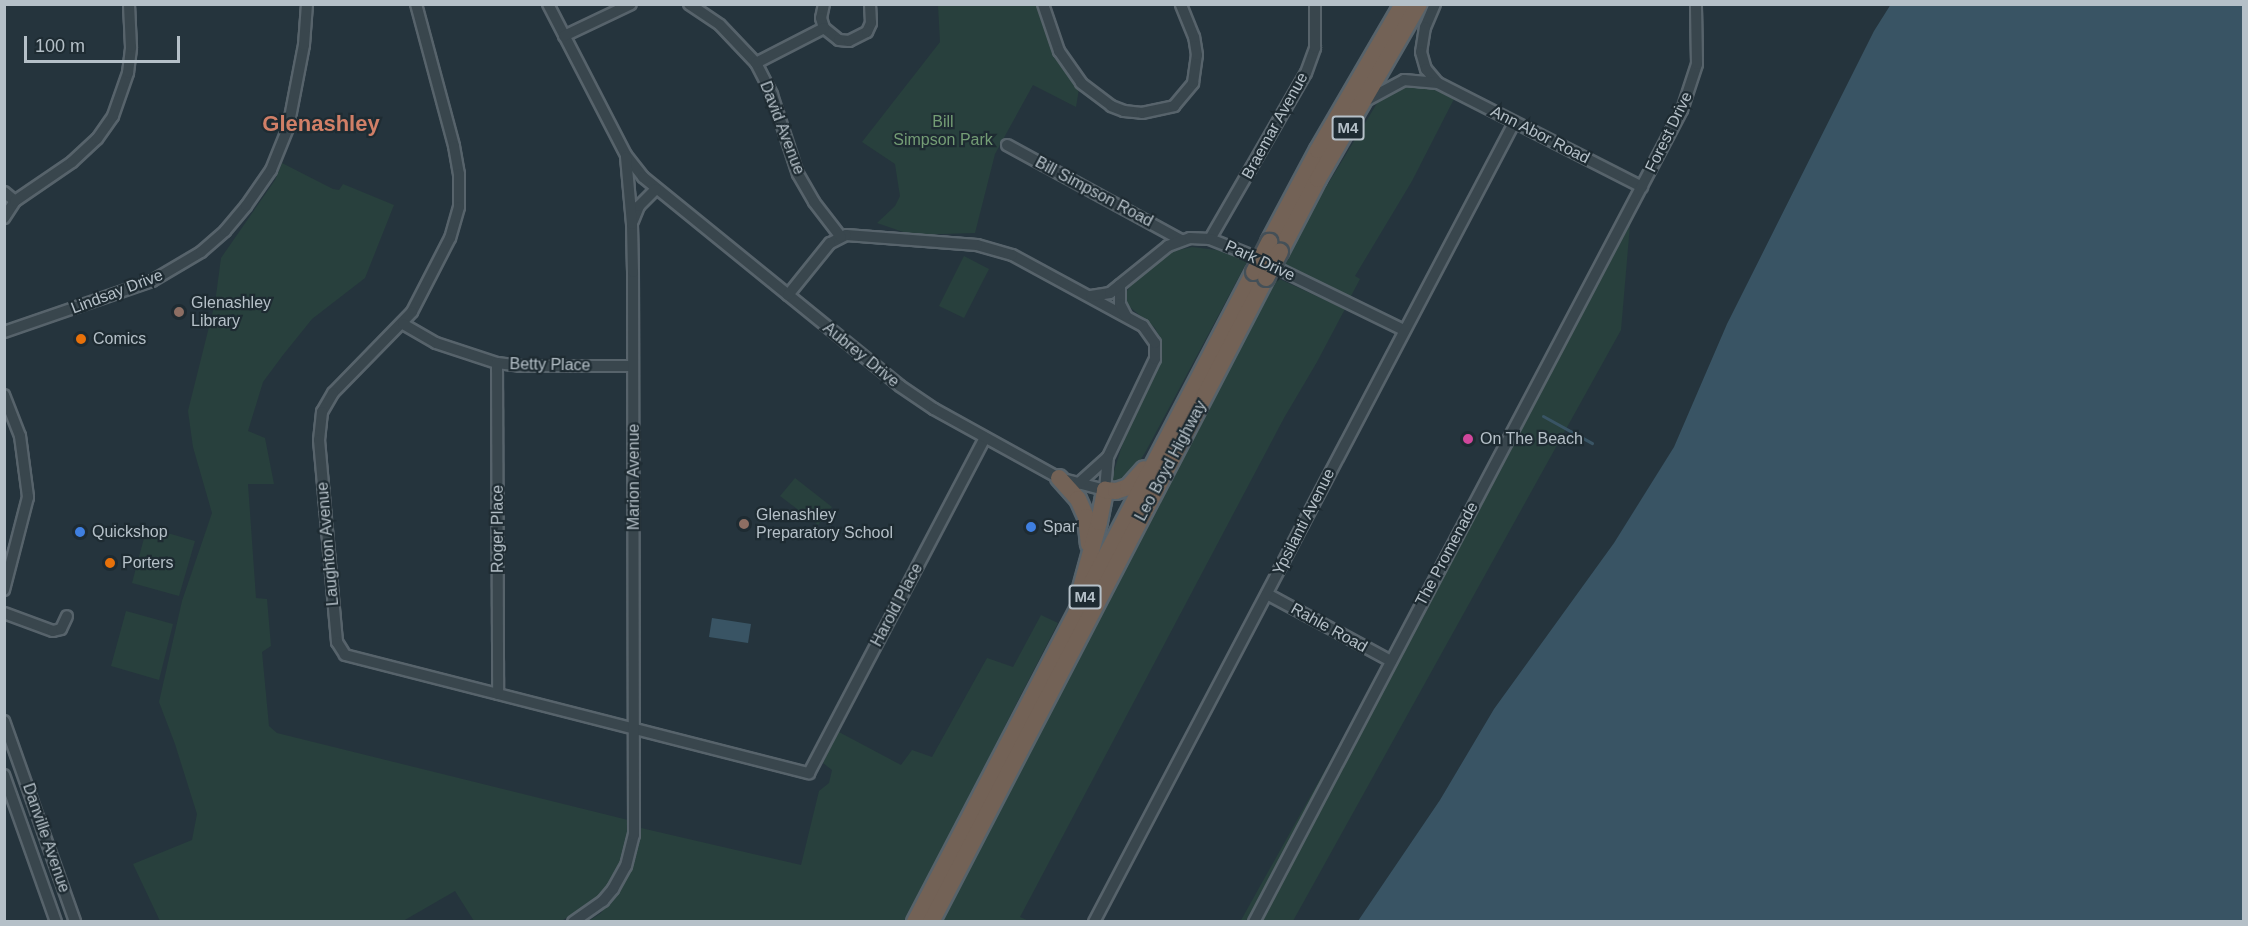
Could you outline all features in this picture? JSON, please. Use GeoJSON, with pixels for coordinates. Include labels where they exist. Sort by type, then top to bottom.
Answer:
{"type":"FeatureCollection","features":[{"type":"Feature","properties":{"kind":"highway","name":"Leo Boyd Highway"},"geometry":{"type":"LineString","coordinates":[[931,921],[1260,275],[1318,150],[1403,4]]}},
{"type":"Feature","properties":{"kind":"highway","name":"Leo Boyd Highway"},"geometry":{"type":"LineString","coordinates":[[1274,247],[1419,4]]}},
{"type":"Feature","properties":{"kind":"highway","name":"Leo Boyd Highway"},"geometry":{"type":"LineString","coordinates":[[915,921],[1159,453],[1260,275]]}},
{"type":"Feature","properties":{"kind":"highway"},"geometry":{"type":"LineString","coordinates":[[1058,650],[1085,575],[1105,490],[1116,491],[1128,487],[1159,453]]}},
{"type":"Feature","properties":{"kind":"highway"},"geometry":{"type":"LineString","coordinates":[[1059,478],[1074,492],[1086,517],[1089,545],[1085,575]]}},
{"type":"Feature","properties":{"kind":"street"},"geometry":{"type":"LineString","coordinates":[[4,218],[15,201],[72,162],[97,139],[113,116],[128,73],[131,47],[129,4]]}},
{"type":"Feature","properties":{"kind":"street","name":"Lindsay Drive"},"geometry":{"type":"LineString","coordinates":[[4,332],[152,281],[201,252],[225,231],[271,170],[288,128],[304,45],[307,4]]}},
{"type":"Feature","properties":{"kind":"street","name":"Laughton Avenue"},"geometry":{"type":"LineString","coordinates":[[416,4],[454,146],[460,188],[459,207],[450,238],[421,296],[403,324],[333,393],[322,412],[319,424],[337,642],[341,652],[351,659],[808,773]]}},
{"type":"Feature","properties":{"kind":"street","name":"Marion Avenue"},"geometry":{"type":"LineString","coordinates":[[548,4],[626,155],[643,177]]}},
{"type":"Feature","properties":{"kind":"street"},"geometry":{"type":"LineString","coordinates":[[564,36],[631,4]]}},
{"type":"Feature","properties":{"kind":"street","name":"David Avenue"},"geometry":{"type":"LineString","coordinates":[[689,4],[720,25],[756,63],[772,95],[798,174],[814,202],[841,237]]}},
{"type":"Feature","properties":{"kind":"street"},"geometry":{"type":"LineString","coordinates":[[824,4],[821,18],[824,28],[839,40],[859,38],[872,23],[870,4]]}},
{"type":"Feature","properties":{"kind":"street"},"geometry":{"type":"LineString","coordinates":[[1043,4],[1059,51],[1081,83],[1111,106],[1124,111],[1142,113],[1174,106],[1193,83],[1197,55],[1194,37],[1181,4]]}},
{"type":"Feature","properties":{"kind":"street","name":"Braemar Avenue"},"geometry":{"type":"LineString","coordinates":[[1210,239],[1306,73],[1315,48],[1315,4]]}},
{"type":"Feature","properties":{"kind":"street"},"geometry":{"type":"LineString","coordinates":[[1435,4],[1425,27],[1421,52],[1426,69],[1438,83]]}},
{"type":"Feature","properties":{"kind":"street","name":"Forest Drive"},"geometry":{"type":"LineString","coordinates":[[1642,188],[1682,110],[1694,79],[1698,46],[1696,4]]}},
{"type":"Feature","properties":{"kind":"street"},"geometry":{"type":"LineString","coordinates":[[756,63],[824,28]]}},
{"type":"Feature","properties":{"kind":"street","name":"Ann Abor Road"},"geometry":{"type":"LineString","coordinates":[[1362,103],[1404,80],[1438,83],[1642,188]]}},
{"type":"Feature","properties":{"kind":"street","name":"Ypsilanti Avenue"},"geometry":{"type":"LineString","coordinates":[[1094,921],[1514,123]]}},
{"type":"Feature","properties":{"kind":"street","name":"Bill Simpson Road"},"geometry":{"type":"LineString","coordinates":[[1007,145],[1181,240]]}},
{"type":"Feature","properties":{"kind":"street","name":"Marion Avenue"},"geometry":{"type":"LineString","coordinates":[[573,921],[603,901],[613,889],[632,850],[634,835],[636,730],[632,224],[626,155]]}},
{"type":"Feature","properties":{"kind":"street","name":"Aubrey Drive"},"geometry":{"type":"LineString","coordinates":[[643,177],[908,392],[985,438],[1059,478],[1105,490]]}},
{"type":"Feature","properties":{"kind":"street","name":"The Promenade"},"geometry":{"type":"LineString","coordinates":[[1254,921],[1642,188]]}},
{"type":"Feature","properties":{"kind":"street"},"geometry":{"type":"LineString","coordinates":[[632,224],[639,206],[656,189]]}},
{"type":"Feature","properties":{"kind":"street"},"geometry":{"type":"LineString","coordinates":[[4,192],[15,201]]}},
{"type":"Feature","properties":{"kind":"street"},"geometry":{"type":"LineString","coordinates":[[788,295],[830,243],[841,237],[880,237],[996,249],[1012,255],[1148,330],[1155,343],[1155,359],[1108,457],[1105,490]]}},
{"type":"Feature","properties":{"kind":"street","name":"Park Drive"},"geometry":{"type":"LineString","coordinates":[[1088,296],[1105,295],[1160,251],[1181,240],[1210,239],[1250,255],[1404,330]]}},
{"type":"Feature","properties":{"kind":"street"},"geometry":{"type":"LineString","coordinates":[[1120,285],[1120,304],[1126,317]]}},
{"type":"Feature","properties":{"kind":"street","name":"Betty Place"},"geometry":{"type":"LineString","coordinates":[[403,324],[436,343],[497,363],[520,366],[633,366]]}},
{"type":"Feature","properties":{"kind":"street","name":"Roger Place"},"geometry":{"type":"LineString","coordinates":[[497,363],[498,694]]}},
{"type":"Feature","properties":{"kind":"street"},"geometry":{"type":"LineString","coordinates":[[4,395],[20,436],[28,498],[4,590]]}},
{"type":"Feature","properties":{"kind":"street","name":"Harold Place"},"geometry":{"type":"LineString","coordinates":[[808,773],[985,438]]}},
{"type":"Feature","properties":{"kind":"street"},"geometry":{"type":"LineString","coordinates":[[1078,484],[1108,457]]}},
{"type":"Feature","properties":{"kind":"street","name":"Rahle Road"},"geometry":{"type":"LineString","coordinates":[[1267,594],[1391,661]]}},
{"type":"Feature","properties":{"kind":"street"},"geometry":{"type":"LineString","coordinates":[[4,613],[53,632],[65,625],[67,616]]}},
{"type":"Feature","properties":{"kind":"street","name":"Danville Avenue"},"geometry":{"type":"LineString","coordinates":[[4,721],[75,921]]}},
{"type":"Feature","properties":{"kind":"street","name":"Danville Avenue"},"geometry":{"type":"LineString","coordinates":[[4,775],[56,921]]}},
{"type":"Feature","properties":{"kind":"green space","name":"Bill Simpson Park"},"geometry":{"type":"Polygon","coordinates":[[[938,5],[1046,5],[1061,54],[1079,89],[1076,107],[1033,85],[995,154],[975,233],[912,235],[877,223],[895,206],[900,196],[895,164],[862,142],[940,42],[938,5]]]}},
{"type":"Feature","properties":{"kind":"green space"},"geometry":{"type":"Polygon","coordinates":[[[1408,85],[1428,86],[1454,99],[1412,181],[1355,276],[1360,279],[1350,298],[1282,265],[1292,243],[1379,100],[1388,92],[1408,85]]]}},
{"type":"Feature","properties":{"kind":"green space"},"geometry":{"type":"Polygon","coordinates":[[[282,163],[333,189],[339,190],[343,184],[394,205],[365,278],[312,319],[283,355],[263,382],[248,431],[265,438],[274,484],[248,484],[256,598],[267,599],[271,646],[262,652],[269,726],[277,733],[628,820],[625,857],[610,883],[599,897],[560,922],[474,921],[455,891],[403,921],[160,921],[133,864],[192,840],[197,814],[159,702],[182,601],[212,513],[193,447],[188,411],[215,303],[221,258],[275,180],[282,163]]]}},
{"type":"Feature","properties":{"kind":"green space"},"geometry":{"type":"Polygon","coordinates":[[[1630,225],[1621,330],[1293,921],[1240,922],[1630,225]]]}},
{"type":"Feature","properties":{"kind":"green space"},"geometry":{"type":"Polygon","coordinates":[[[1192,247],[1217,250],[1248,260],[1146,451],[1129,478],[1116,485],[1110,484],[1125,436],[1162,357],[1161,340],[1155,328],[1125,303],[1124,296],[1134,280],[1170,252],[1192,247]]]}},
{"type":"Feature","properties":{"kind":"green space"},"geometry":{"type":"Polygon","coordinates":[[[964,256],[989,269],[964,318],[939,306],[964,256]]]}},
{"type":"Feature","properties":{"kind":"green space"},"geometry":{"type":"Polygon","coordinates":[[[1275,277],[1345,309],[1284,418],[1020,917],[1029,921],[939,922],[1275,277]]]}},
{"type":"Feature","properties":{"kind":"green space"},"geometry":{"type":"Polygon","coordinates":[[[795,478],[832,507],[818,525],[780,496],[795,478]]]}},
{"type":"Feature","properties":{"kind":"green space"},"geometry":{"type":"Polygon","coordinates":[[[147,527],[195,541],[179,596],[132,583],[147,527]]]}},
{"type":"Feature","properties":{"kind":"green space"},"geometry":{"type":"Polygon","coordinates":[[[126,611],[173,624],[159,680],[111,666],[126,611]]]}},
{"type":"Feature","properties":{"kind":"green space"},"geometry":{"type":"Polygon","coordinates":[[[1041,615],[1058,623],[1005,726],[976,795],[909,921],[587,922],[601,913],[623,883],[635,859],[641,828],[801,865],[819,791],[829,783],[832,770],[823,763],[837,731],[901,765],[912,750],[932,757],[987,658],[1013,667],[1041,615]]]}},
{"type":"Feature","properties":{"kind":"water"},"geometry":{"type":"Polygon","coordinates":[[[1891,4],[2243,5],[2243,921],[1358,921],[1440,800],[1494,709],[1614,543],[1674,447],[1727,324],[1874,31],[1891,4]]]}},
{"type":"Feature","properties":{"kind":"water"},"geometry":{"type":"Polygon","coordinates":[[[712,618],[751,624],[748,643],[709,637],[712,618]]]}},
{"type":"Feature","properties":{"kind":"waterway"},"geometry":{"type":"LineString","coordinates":[[1543,416],[1592,443]]}},
{"type":"Feature","properties":{"kind":"place","name":"Glenashley Library"},"geometry":{"type":"Point","coordinates":[179,312]}},
{"type":"Feature","properties":{"kind":"place","name":"Comics"},"geometry":{"type":"Point","coordinates":[81,339]}},
{"type":"Feature","properties":{"kind":"place","name":"On The Beach"},"geometry":{"type":"Point","coordinates":[1468,439]}},
{"type":"Feature","properties":{"kind":"place","name":"Glenashley Preparatory School"},"geometry":{"type":"Point","coordinates":[744,524]}},
{"type":"Feature","properties":{"kind":"place","name":"Spar"},"geometry":{"type":"Point","coordinates":[1031,527]}},
{"type":"Feature","properties":{"kind":"place","name":"Quickshop"},"geometry":{"type":"Point","coordinates":[80,532]}},
{"type":"Feature","properties":{"kind":"place","name":"Porters"},"geometry":{"type":"Point","coordinates":[110,563]}},
{"type":"Feature","properties":{"kind":"district","name":"Glenashley"},"geometry":{"type":"Point","coordinates":[321,124]}}]}
